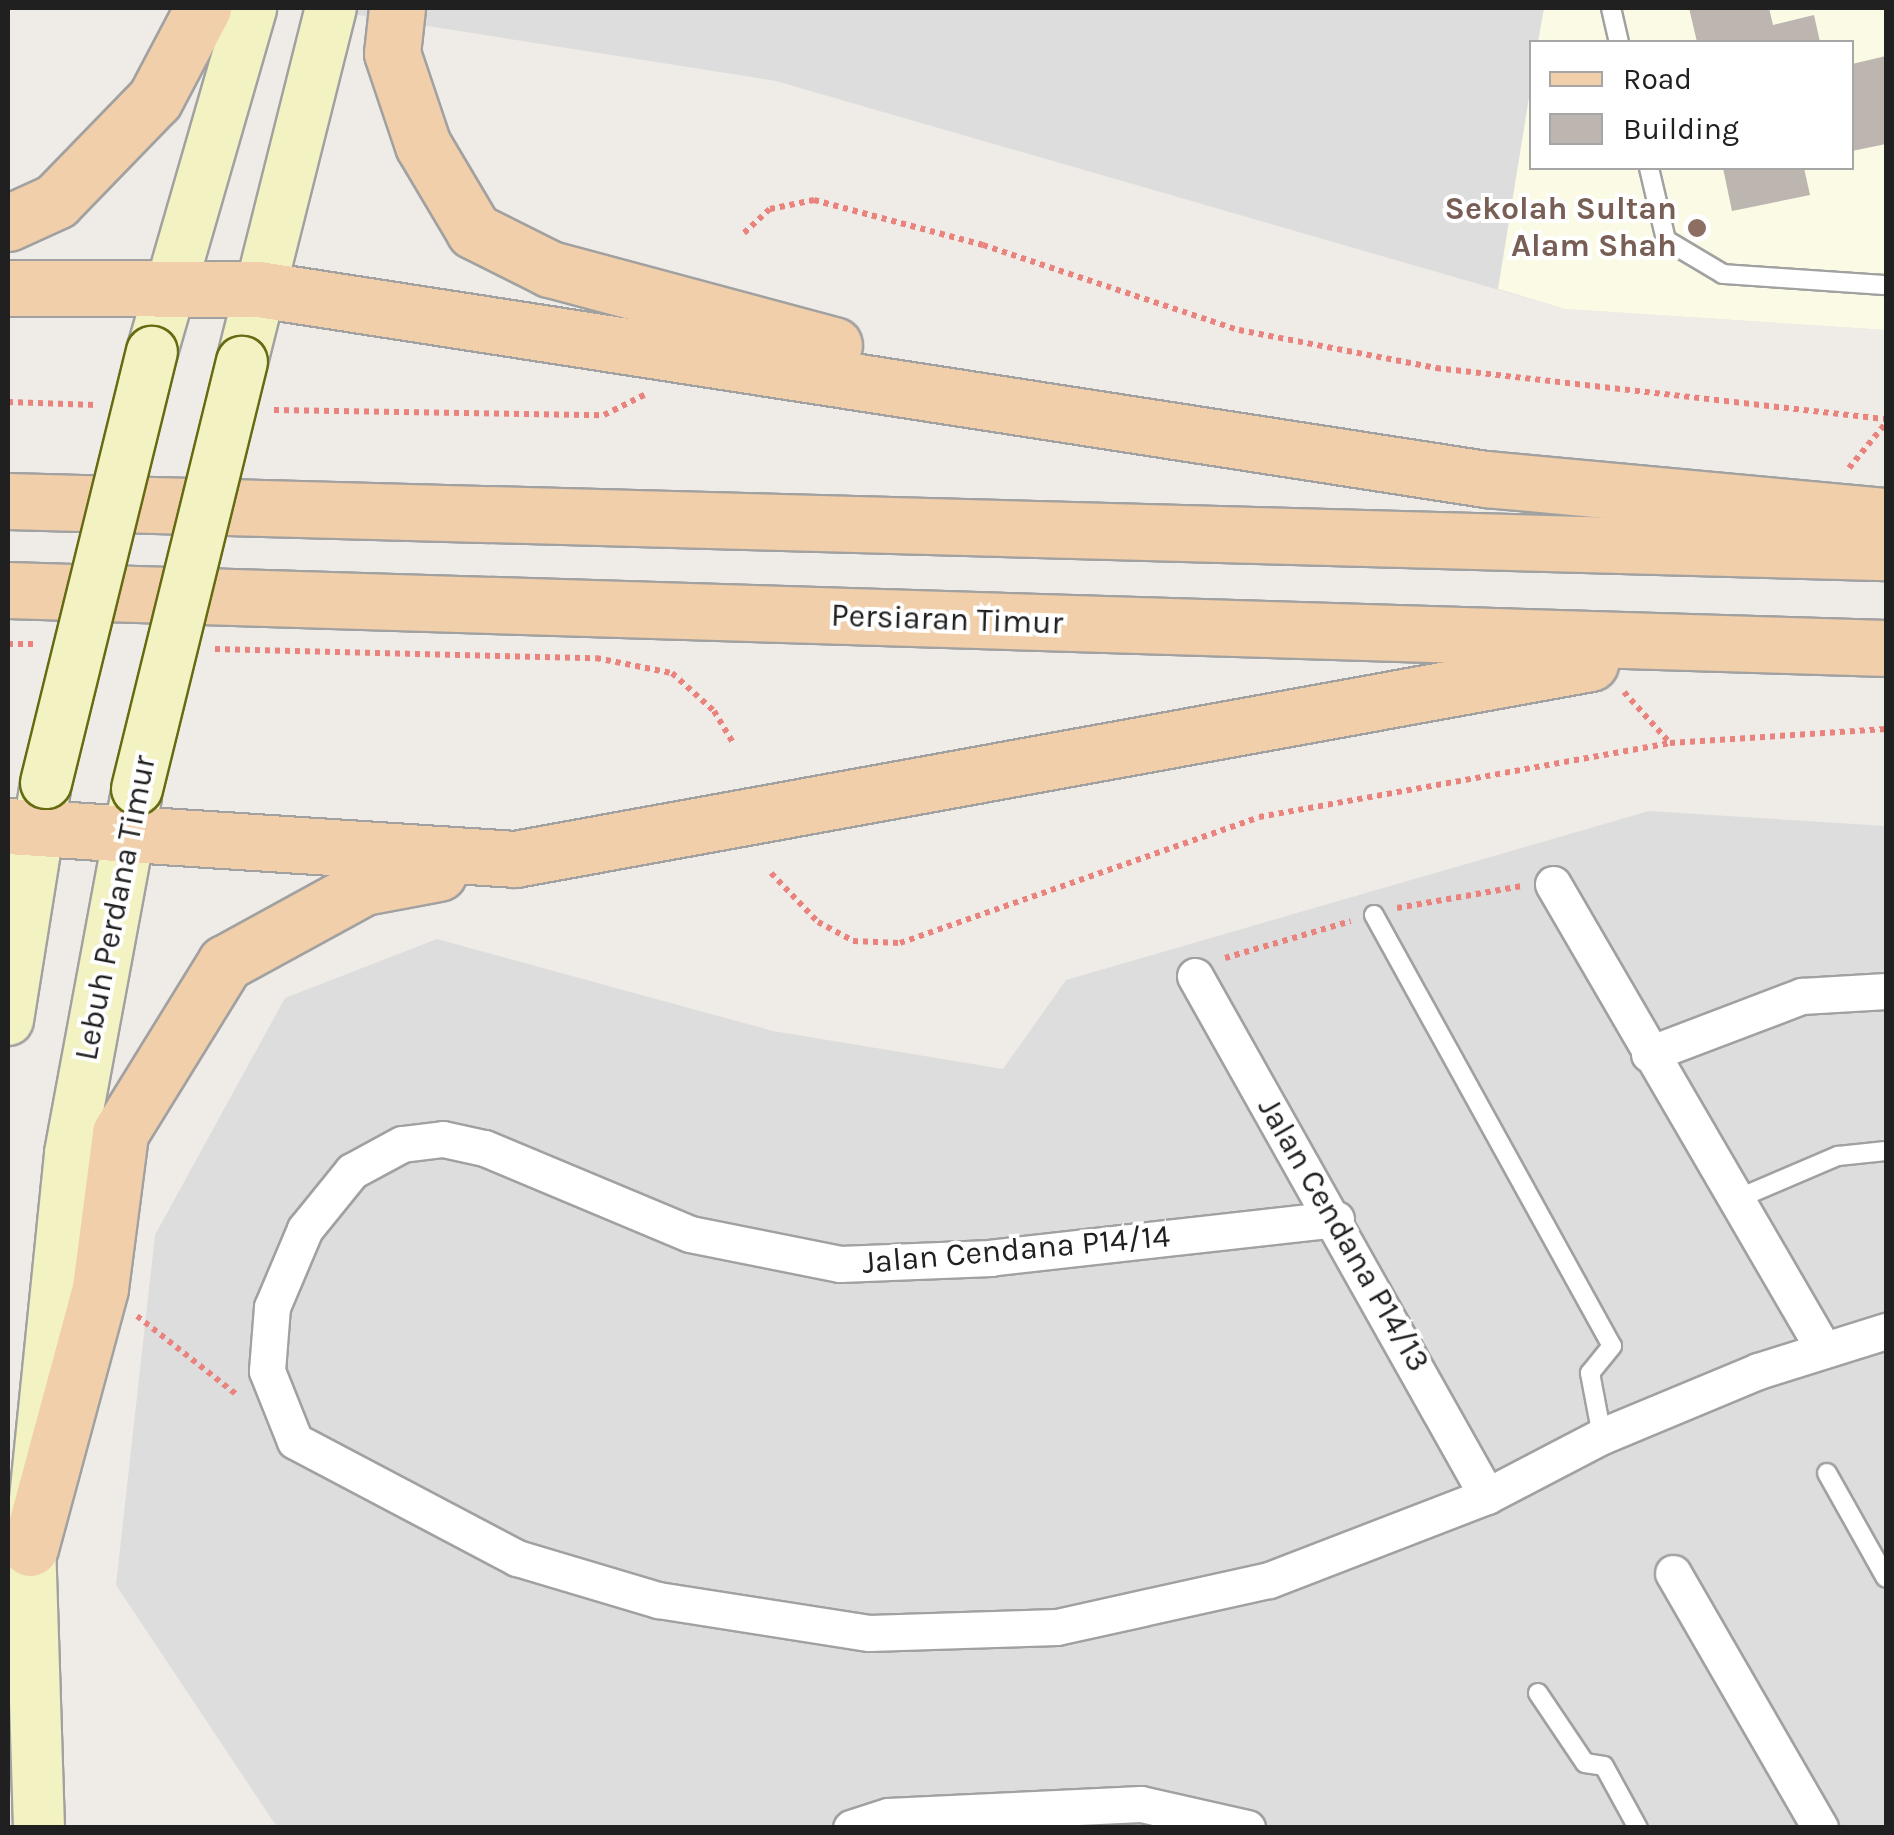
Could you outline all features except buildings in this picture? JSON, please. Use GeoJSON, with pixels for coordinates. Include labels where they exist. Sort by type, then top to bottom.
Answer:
{"type":"FeatureCollection","features":[{"type":"Feature","properties":{"kind":"main road"},"geometry":{"type":"LineString","coordinates":[[8,223],[56,202],[155,99],[203,8]]}},
{"type":"Feature","properties":{"kind":"main road"},"geometry":{"type":"LineString","coordinates":[[8,1020],[30,812],[169,286],[250,8]]}},
{"type":"Feature","properties":{"kind":"main road","name":"Lebuh Perdana Timur"},"geometry":{"type":"LineString","coordinates":[[39,1828],[30,1548],[70,1153],[132,812],[258,290],[331,8]]}},
{"type":"Feature","properties":{"kind":"main road"},"geometry":{"type":"LineString","coordinates":[[397,8],[392,54],[423,145],[474,232],[550,270],[1162,434]]}},
{"type":"Feature","properties":{"kind":"main road"},"geometry":{"type":"LineString","coordinates":[[8,288],[169,286],[258,290],[691,353],[1162,434],[1486,479],[1886,516]]}},
{"type":"Feature","properties":{"kind":"main road"},"geometry":{"type":"LineString","coordinates":[[8,501],[1886,552]]}},
{"type":"Feature","properties":{"kind":"main road","name":"Persiaran Timur"},"geometry":{"type":"LineString","coordinates":[[8,590],[1886,648]]}},
{"type":"Feature","properties":{"kind":"main road"},"geometry":{"type":"LineString","coordinates":[[30,1548],[100,1288],[120,1133],[225,963],[364,887],[1597,662],[1782,646]]}},
{"type":"Feature","properties":{"kind":"main road"},"geometry":{"type":"LineString","coordinates":[[30,812],[132,812],[515,859]]}},
{"type":"Feature","properties":{"kind":"street"},"geometry":{"type":"LineString","coordinates":[[1553,884],[1824,1350]]}},
{"type":"Feature","properties":{"kind":"street","name":"Jalan Cendana P14/13"},"geometry":{"type":"LineString","coordinates":[[1194,976],[1336,1220],[1487,1496]]}},
{"type":"Feature","properties":{"kind":"street"},"geometry":{"type":"LineString","coordinates":[[1649,1054],[1802,996],[1886,991]]}},
{"type":"Feature","properties":{"kind":"street","name":"Jalan Cendana P14/14"},"geometry":{"type":"LineString","coordinates":[[295,1442],[267,1371],[272,1306],[305,1229],[352,1171],[402,1144],[443,1138],[484,1148],[690,1234],[840,1264],[991,1258],[1336,1220]]}},
{"type":"Feature","properties":{"kind":"street"},"geometry":{"type":"LineString","coordinates":[[295,1442],[517,1558],[658,1600],[869,1634],[1057,1627],[1269,1580],[1487,1496],[1602,1436],[1886,1330]]}},
{"type":"Feature","properties":{"kind":"street"},"geometry":{"type":"LineString","coordinates":[[1673,1573],[1820,1828]]}},
{"type":"Feature","properties":{"kind":"street"},"geometry":{"type":"LineString","coordinates":[[851,1828],[888,1816],[1141,1804],[1248,1828]]}},
{"type":"Feature","properties":{"kind":"lane"},"geometry":{"type":"LineString","coordinates":[[1611,8],[1619,40]]}},
{"type":"Feature","properties":{"kind":"lane"},"geometry":{"type":"LineString","coordinates":[[1648,170],[1666,240],[1722,274],[1886,285]]}},
{"type":"Feature","properties":{"kind":"lane"},"geometry":{"type":"LineString","coordinates":[[1374,915],[1612,1346],[1590,1373],[1602,1436]]}},
{"type":"Feature","properties":{"kind":"lane"},"geometry":{"type":"LineString","coordinates":[[1738,1199],[1838,1156],[1886,1151]]}},
{"type":"Feature","properties":{"kind":"lane"},"geometry":{"type":"LineString","coordinates":[[1827,1474],[1886,1578]]}},
{"type":"Feature","properties":{"kind":"lane"},"geometry":{"type":"LineString","coordinates":[[1538,1693],[1586,1763],[1604,1766],[1638,1828]]}},
{"type":"Feature","properties":{"kind":"path"},"geometry":{"type":"LineString","coordinates":[[744,233],[770,208],[814,200],[964,239],[1239,330],[1436,368],[1886,419]]}},
{"type":"Feature","properties":{"kind":"path"},"geometry":{"type":"LineString","coordinates":[[260,410],[604,414],[645,395],[650,384]]}},
{"type":"Feature","properties":{"kind":"path"},"geometry":{"type":"LineString","coordinates":[[8,402],[106,405]]}},
{"type":"Feature","properties":{"kind":"path"},"geometry":{"type":"LineString","coordinates":[[8,644],[47,645]]}},
{"type":"Feature","properties":{"kind":"path"},"geometry":{"type":"LineString","coordinates":[[204,648],[596,658],[672,673],[714,711],[734,744]]}},
{"type":"Feature","properties":{"kind":"path"},"geometry":{"type":"LineString","coordinates":[[1597,662],[1670,743]]}},
{"type":"Feature","properties":{"kind":"path"},"geometry":{"type":"LineString","coordinates":[[771,873],[830,928],[854,941],[900,943],[1260,817],[1670,743],[1886,729]]}},
{"type":"Feature","properties":{"kind":"path"},"geometry":{"type":"LineString","coordinates":[[100,1288],[295,1442]]}},
{"type":"Feature","properties":{"kind":"shaded area"},"geometry":{"type":"Polygon","coordinates":[[[313,8],[1886,8],[1886,330],[1565,309],[776,81],[313,8]]]}},
{"type":"Feature","properties":{"kind":"shaded area","name":"Sekolah Sultan Alam Shah"},"geometry":{"type":"Polygon","coordinates":[[[1544,8],[1886,8],[1886,330],[1565,309],[1498,289],[1529,97],[1529,170],[1854,170],[1854,40],[1538,40],[1544,8]]]}},
{"type":"Feature","properties":{"kind":"shaded area"},"geometry":{"type":"Polygon","coordinates":[[[1649,811],[1886,826],[1886,1827],[277,1827],[116,1585],[155,1235],[285,998],[437,939],[773,1031],[1003,1069],[1066,980],[1649,811]]]}},
{"type":"Feature","properties":{"kind":"place","name":"Sekolah Sultan Alam Shah"},"geometry":{"type":"Point","coordinates":[1697,228]}}]}
